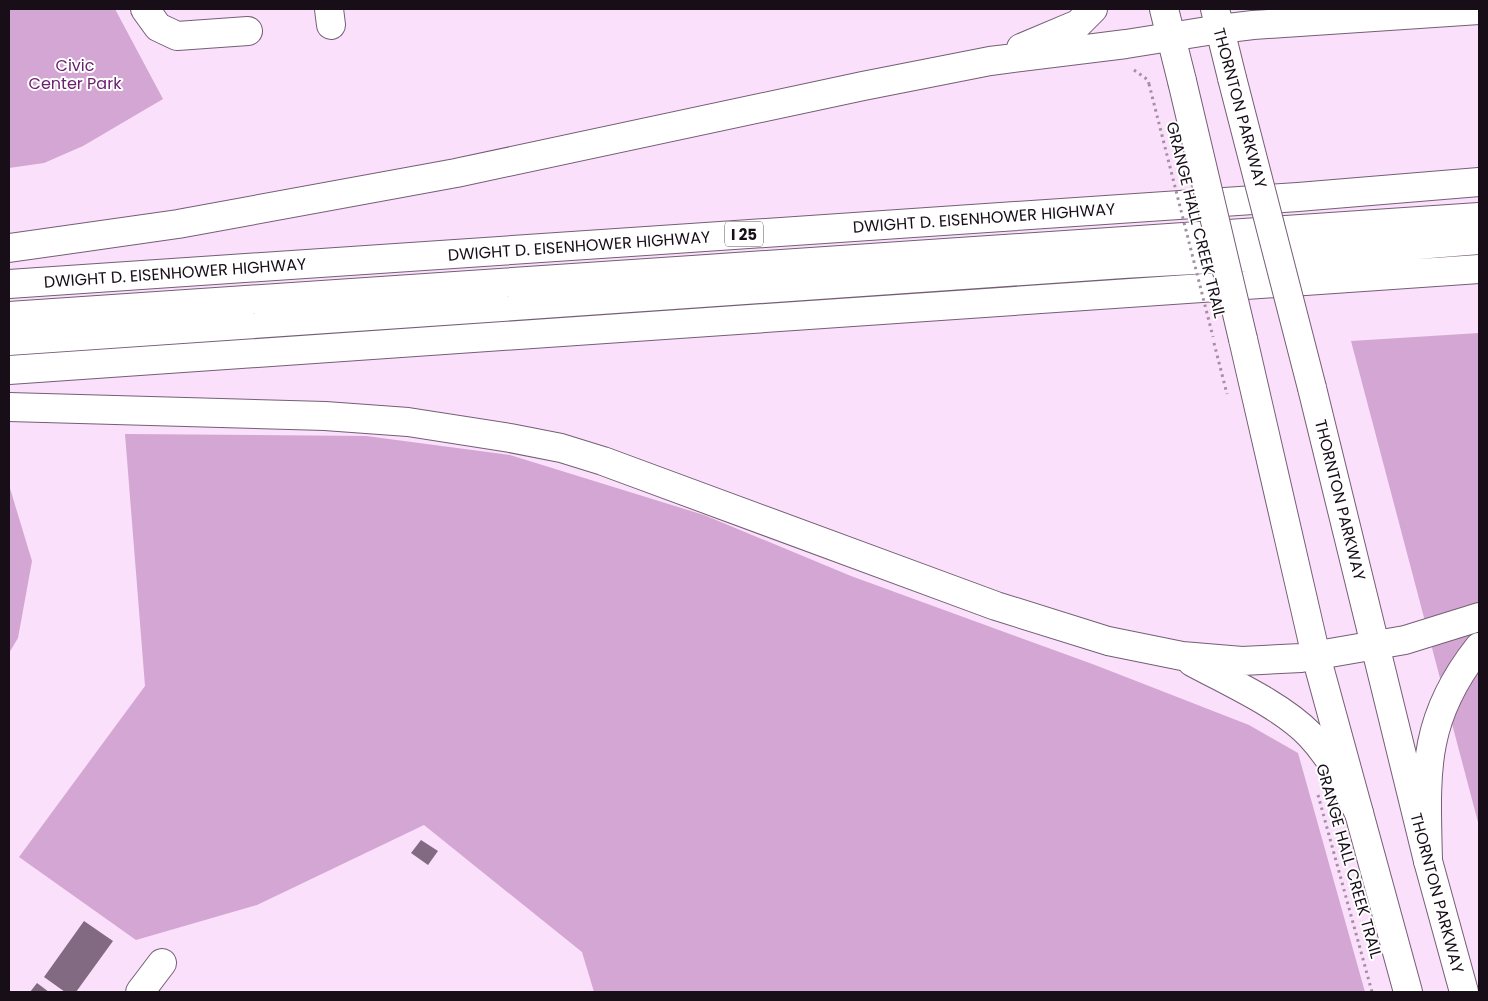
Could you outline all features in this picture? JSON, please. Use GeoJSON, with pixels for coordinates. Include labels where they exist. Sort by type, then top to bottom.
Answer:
{"type":"FeatureCollection","features":[{"type":"Feature","properties":{"kind":"main road"},"geometry":{"type":"LineString","coordinates":[[145,9],[158,27],[177,36],[248,31]]}},
{"type":"Feature","properties":{"kind":"main road"},"geometry":{"type":"LineString","coordinates":[[990,61],[1078,24],[1093,9]]}},
{"type":"Feature","properties":{"kind":"main road"},"geometry":{"type":"LineString","coordinates":[[1164,9],[1256,392],[1316,656],[1408,992]]}},
{"type":"Feature","properties":{"kind":"main road"},"geometry":{"type":"LineString","coordinates":[[9,248],[178,224],[456,173],[990,61],[1171,37],[1217,19],[1479,10]]}},
{"type":"Feature","properties":{"kind":"main road","name":"THORNTON PARKWAY"},"geometry":{"type":"LineString","coordinates":[[1217,19],[1312,388],[1428,861],[1464,992]]}},
{"type":"Feature","properties":{"kind":"main road","name":"DWIGHT D. EISENHOWER HIGHWAY"},"geometry":{"type":"LineString","coordinates":[[9,284],[1298,197],[1479,182]]}},
{"type":"Feature","properties":{"kind":"main road"},"geometry":{"type":"LineString","coordinates":[[9,316],[1479,216]]}},
{"type":"Feature","properties":{"kind":"main road"},"geometry":{"type":"LineString","coordinates":[[9,342],[1104,266],[1333,252],[1479,240]]}},
{"type":"Feature","properties":{"kind":"main road"},"geometry":{"type":"LineString","coordinates":[[9,370],[1479,269]]}},
{"type":"Feature","properties":{"kind":"main road"},"geometry":{"type":"LineString","coordinates":[[9,406],[325,416],[417,424],[510,438],[604,461],[996,606],[1108,641],[1182,656],[1265,661],[1316,656],[1405,640],[1479,617]]}},
{"type":"Feature","properties":{"kind":"main road"},"geometry":{"type":"LineString","coordinates":[[1428,861],[1426,784],[1434,730],[1439,713],[1458,674],[1479,647]]}},
{"type":"Feature","properties":{"kind":"main road"},"geometry":{"type":"LineString","coordinates":[[1182,656],[1280,711],[1310,735],[1341,777],[1359,812]]}},
{"type":"Feature","properties":{"kind":"main road"},"geometry":{"type":"LineString","coordinates":[[140,992],[162,963]]}},
{"type":"Feature","properties":{"kind":"path","name":"GRANGE HALL CREEK TRAIL"},"geometry":{"type":"LineString","coordinates":[[1130,67],[1148,80],[1150,84],[1227,394]]}},
{"type":"Feature","properties":{"kind":"path","name":"GRANGE HALL CREEK TRAIL"},"geometry":{"type":"LineString","coordinates":[[1317,790],[1372,992]]}},
{"type":"Feature","properties":{"kind":"green space","name":"Civic Center Park"},"geometry":{"type":"Polygon","coordinates":[[[9,9],[115,9],[163,99],[83,146],[44,163],[9,168],[9,9]]]}},
{"type":"Feature","properties":{"kind":"green space"},"geometry":{"type":"Polygon","coordinates":[[[1479,333],[1479,826],[1351,341],[1479,333]]]}},
{"type":"Feature","properties":{"kind":"green space"},"geometry":{"type":"Polygon","coordinates":[[[125,434],[366,436],[510,455],[704,515],[851,576],[1095,665],[1249,725],[1298,753],[1365,992],[594,992],[582,952],[424,825],[257,905],[136,940],[19,857],[145,686],[125,434]]]}},
{"type":"Feature","properties":{"kind":"green space"},"geometry":{"type":"Polygon","coordinates":[[[9,485],[32,561],[18,638],[9,653],[9,485]]]}},
{"type":"Feature","properties":{"kind":"building"},"geometry":{"type":"Polygon","coordinates":[[[421,840],[438,851],[428,865],[411,853],[421,840]]]}},
{"type":"Feature","properties":{"kind":"building"},"geometry":{"type":"Polygon","coordinates":[[[84,921],[113,941],[76,992],[65,992],[44,977],[84,921]]]}},
{"type":"Feature","properties":{"kind":"building"},"geometry":{"type":"Polygon","coordinates":[[[37,983],[49,992],[30,992],[37,983]]]}}]}
